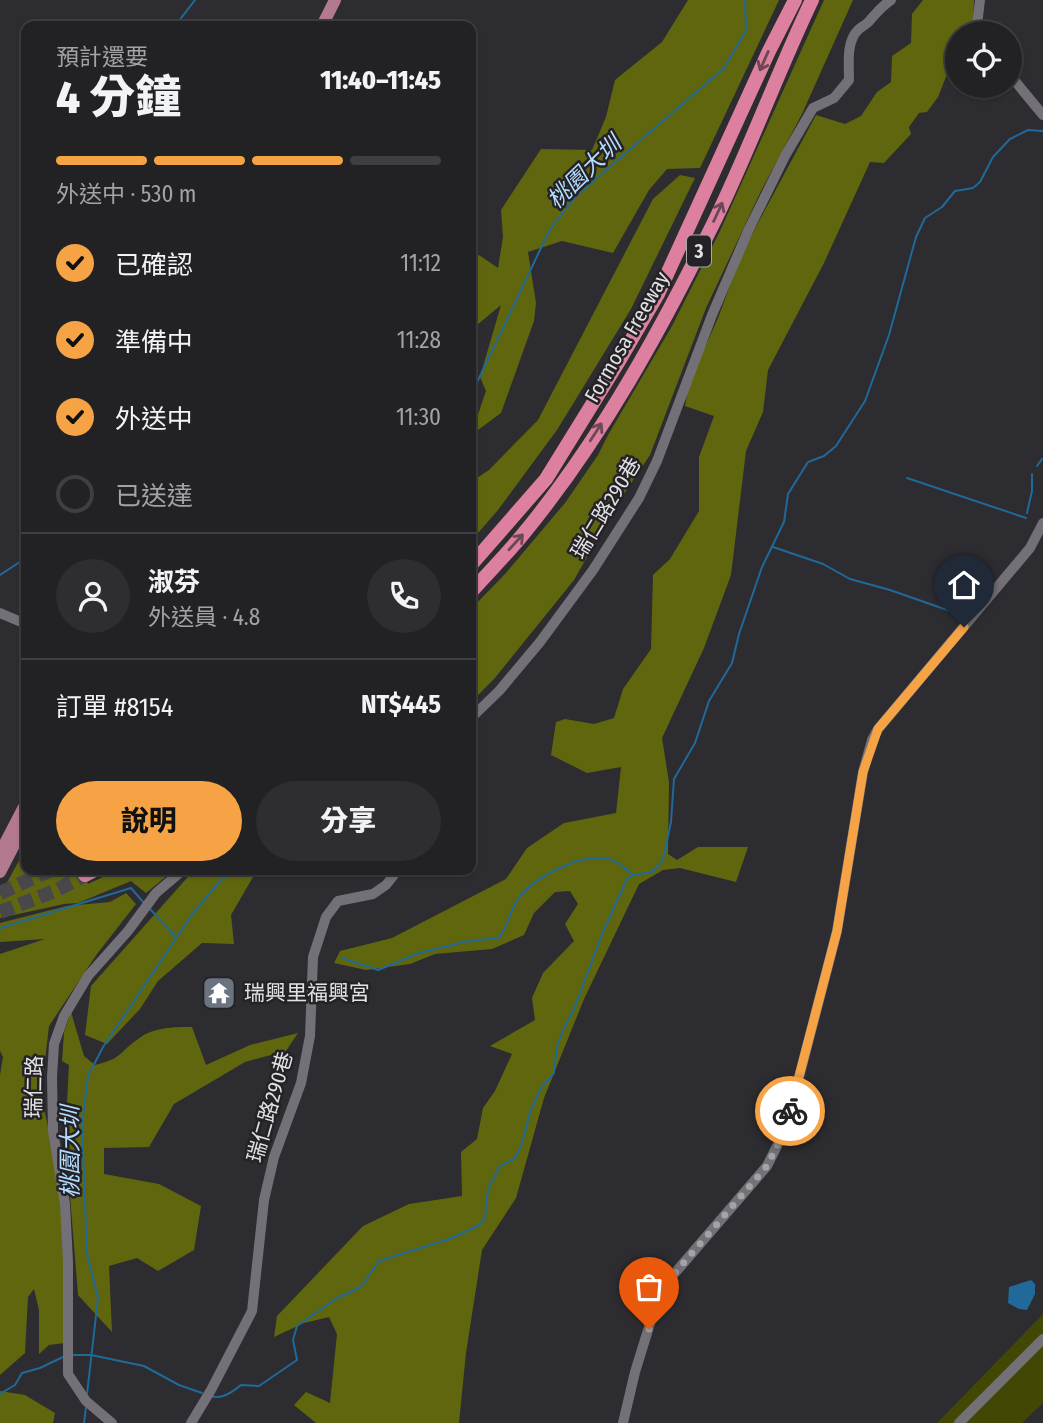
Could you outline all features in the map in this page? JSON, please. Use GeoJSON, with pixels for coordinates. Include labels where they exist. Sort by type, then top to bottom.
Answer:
{"type":"FeatureCollection","features":[{"type":"Feature","properties":{"kind":"highway","name":"Formosa Freeway"},"geometry":{"type":"LineString","coordinates":[[476,559],[546,479],[658,294],[795,0]]}},
{"type":"Feature","properties":{"kind":"highway","name":"Formosa Freeway"},"geometry":{"type":"LineString","coordinates":[[476,586],[523,534],[558,488],[635,373],[717,215],[812,0]]}},
{"type":"Feature","properties":{"kind":"main road"},"geometry":{"type":"LineString","coordinates":[[316,21],[326,0]]}},
{"type":"Feature","properties":{"kind":"main road"},"geometry":{"type":"LineString","coordinates":[[324,21],[335,0]]}},
{"type":"Feature","properties":{"kind":"main road"},"geometry":{"type":"LineString","coordinates":[[0,853],[21,813]]}},
{"type":"Feature","properties":{"kind":"main road"},"geometry":{"type":"LineString","coordinates":[[0,872],[21,832]]}},
{"type":"Feature","properties":{"kind":"street","name":"瑞仁路290巷"},"geometry":{"type":"LineString","coordinates":[[476,713],[499,691],[540,642],[593,570],[639,498],[657,461],[712,315],[785,156],[813,108],[834,98],[849,80],[849,58],[857,31],[891,0]]}},
{"type":"Feature","properties":{"kind":"street"},"geometry":{"type":"LineString","coordinates":[[977,21],[980,0]]}},
{"type":"Feature","properties":{"kind":"street"},"geometry":{"type":"LineString","coordinates":[[1022,90],[1043,116]]}},
{"type":"Feature","properties":{"kind":"street"},"geometry":{"type":"LineString","coordinates":[[623,1423],[631,1385],[653,1314],[668,1281],[767,1166],[780,1140],[795,1096],[837,931],[863,772],[878,729],[1030,548],[1043,523]]}},
{"type":"Feature","properties":{"kind":"street"},"geometry":{"type":"LineString","coordinates":[[0,613],[21,622]]}},
{"type":"Feature","properties":{"kind":"street","name":"瑞仁路"},"geometry":{"type":"LineString","coordinates":[[112,1423],[86,1401],[68,1374],[68,1262],[65,1204],[53,1131],[51,1077],[54,1044],[64,1016],[88,976],[128,931],[156,893],[177,875]]}},
{"type":"Feature","properties":{"kind":"street","name":"瑞仁路290巷"},"geometry":{"type":"LineString","coordinates":[[191,1423],[209,1394],[251,1311],[264,1200],[274,1157],[301,1083],[310,1036],[313,957],[326,916],[338,901],[373,894],[386,886],[394,875]]}},
{"type":"Feature","properties":{"kind":"street"},"geometry":{"type":"LineString","coordinates":[[959,1423],[1043,1339]]}},
{"type":"Feature","properties":{"kind":"shaded area"},"geometry":{"type":"Polygon","coordinates":[[[1043,1314],[1043,1403],[1022,1423],[937,1423],[1043,1314]]]}},
{"type":"Feature","properties":{"kind":"green space"},"geometry":{"type":"Polygon","coordinates":[[[688,0],[779,0],[700,168],[667,169],[649,190],[613,253],[562,241],[528,252],[536,303],[534,321],[501,413],[476,431],[476,420],[486,391],[480,377],[501,305],[476,326],[476,257],[479,255],[498,268],[503,237],[501,210],[541,149],[592,150],[606,117],[615,80],[662,42],[688,0]]]}},
{"type":"Feature","properties":{"kind":"green space"},"geometry":{"type":"Polygon","coordinates":[[[824,0],[853,0],[802,114],[761,191],[706,308],[650,455],[617,504],[574,580],[494,679],[476,697],[476,604],[565,503],[598,455],[672,326],[720,231],[824,0]]]}},
{"type":"Feature","properties":{"kind":"green space"},"geometry":{"type":"Polygon","coordinates":[[[923,0],[974,0],[973,21],[945,21],[945,79],[938,97],[927,112],[919,113],[909,127],[911,134],[884,163],[870,162],[824,263],[768,370],[763,412],[746,451],[731,575],[704,648],[662,738],[669,782],[668,854],[677,860],[698,847],[748,847],[736,882],[680,868],[663,870],[639,884],[584,999],[544,1098],[516,1198],[482,1250],[466,1353],[459,1423],[316,1423],[294,1405],[306,1392],[330,1403],[337,1334],[329,1317],[304,1323],[274,1337],[277,1316],[363,1226],[409,1204],[462,1196],[461,1152],[477,1139],[483,1108],[495,1091],[512,1054],[490,1046],[535,1020],[532,998],[543,973],[574,941],[565,924],[578,904],[570,891],[555,892],[534,913],[524,935],[492,949],[435,954],[410,964],[366,970],[334,963],[340,951],[392,938],[506,879],[527,848],[564,823],[616,813],[621,767],[587,773],[551,755],[556,722],[565,719],[594,724],[614,718],[623,689],[651,649],[653,575],[670,559],[699,511],[699,457],[714,416],[685,406],[689,383],[718,318],[743,251],[816,115],[845,124],[861,116],[877,92],[891,82],[892,56],[911,43],[912,14],[923,0]]]}},
{"type":"Feature","properties":{"kind":"green space"},"geometry":{"type":"Polygon","coordinates":[[[680,175],[695,178],[631,309],[557,430],[476,535],[476,479],[489,470],[538,420],[653,199],[680,175]]]}},
{"type":"Feature","properties":{"kind":"green space"},"geometry":{"type":"Polygon","coordinates":[[[21,857],[21,875],[84,875],[88,884],[107,875],[168,875],[146,893],[131,881],[78,903],[0,918],[0,895],[21,857]]]}},
{"type":"Feature","properties":{"kind":"green space"},"geometry":{"type":"Polygon","coordinates":[[[190,875],[254,875],[231,915],[234,944],[202,943],[158,981],[140,1009],[107,1044],[85,1035],[91,986],[190,875]]]}},
{"type":"Feature","properties":{"kind":"green space"},"geometry":{"type":"Polygon","coordinates":[[[126,893],[136,904],[97,954],[49,1026],[44,1069],[37,1076],[53,1150],[64,1229],[65,1343],[49,1345],[39,1354],[39,1310],[34,1289],[28,1297],[25,1353],[0,1375],[0,1075],[3,1057],[0,1051],[0,954],[45,939],[0,942],[0,923],[67,906],[110,902],[126,893]]]}},
{"type":"Feature","properties":{"kind":"green space"},"geometry":{"type":"Polygon","coordinates":[[[71,1012],[84,1056],[95,1065],[115,1058],[144,1035],[164,1028],[192,1027],[206,1065],[250,1045],[298,1033],[286,1051],[245,1062],[174,1104],[149,1147],[104,1148],[104,1174],[159,1184],[201,1206],[194,1250],[158,1271],[137,1258],[109,1266],[112,1332],[78,1295],[68,1171],[69,1065],[62,1061],[64,1032],[71,1012]]]}},
{"type":"Feature","properties":{"kind":"green space"},"geometry":{"type":"Polygon","coordinates":[[[0,1391],[25,1395],[55,1413],[53,1423],[0,1423],[0,1391]]]}},
{"type":"Feature","properties":{"kind":"water"},"geometry":{"type":"Polygon","coordinates":[[[1031,1280],[1035,1284],[1035,1294],[1027,1310],[1008,1303],[1009,1287],[1031,1280]]]}},
{"type":"Feature","properties":{"kind":"waterway"},"geometry":{"type":"LineString","coordinates":[[179,21],[195,0]]}},
{"type":"Feature","properties":{"kind":"waterway","name":"桃園大圳"},"geometry":{"type":"LineString","coordinates":[[476,384],[550,229],[576,196],[724,68],[746,31],[745,0]]}},
{"type":"Feature","properties":{"kind":"waterway"},"geometry":{"type":"LineString","coordinates":[[211,1396],[223,1396],[241,1385],[259,1386],[297,1360],[293,1340],[297,1326],[337,1298],[361,1287],[379,1261],[452,1238],[479,1225],[485,1218],[488,1189],[500,1166],[514,1159],[521,1147],[530,1112],[541,1088],[554,1073],[557,1046],[563,1030],[627,879],[633,875],[652,872],[663,860],[671,822],[674,779],[695,743],[709,701],[732,663],[762,567],[784,522],[788,494],[808,462],[824,456],[836,446],[865,401],[889,335],[916,237],[925,218],[942,207],[955,191],[973,188],[980,182],[993,157],[1010,139],[1028,130],[1043,131]]}},
{"type":"Feature","properties":{"kind":"waterway"},"geometry":{"type":"LineString","coordinates":[[1037,466],[1042,459]]}},
{"type":"Feature","properties":{"kind":"waterway"},"geometry":{"type":"LineString","coordinates":[[1027,513],[1032,491],[1032,474]]}},
{"type":"Feature","properties":{"kind":"waterway"},"geometry":{"type":"LineString","coordinates":[[907,478],[1026,518]]}},
{"type":"Feature","properties":{"kind":"waterway"},"geometry":{"type":"LineString","coordinates":[[773,547],[823,564],[850,579],[950,611],[967,611]]}},
{"type":"Feature","properties":{"kind":"waterway"},"geometry":{"type":"LineString","coordinates":[[0,575],[21,561]]}},
{"type":"Feature","properties":{"kind":"waterway"},"geometry":{"type":"LineString","coordinates":[[342,958],[378,970],[419,953],[468,941],[499,938],[515,903],[525,891],[545,876],[581,860],[608,859],[632,874]]}},
{"type":"Feature","properties":{"kind":"waterway","name":"桃園大圳"},"geometry":{"type":"LineString","coordinates":[[87,1394],[98,1298],[87,1254],[82,1125],[88,1076],[103,1047],[191,916],[220,881],[229,875]]}},
{"type":"Feature","properties":{"kind":"waterway"},"geometry":{"type":"LineString","coordinates":[[0,928],[131,888],[144,903]]}},
{"type":"Feature","properties":{"kind":"waterway"},"geometry":{"type":"LineString","coordinates":[[150,909],[175,936]]}},
{"type":"Feature","properties":{"kind":"waterway"},"geometry":{"type":"LineString","coordinates":[[72,1355],[91,1355],[144,1366],[179,1385],[202,1393]]}},
{"type":"Feature","properties":{"kind":"waterway"},"geometry":{"type":"LineString","coordinates":[[0,1394],[15,1385],[22,1373],[63,1357]]}},
{"type":"Feature","properties":{"kind":"waterway"},"geometry":{"type":"LineString","coordinates":[[84,1423],[86,1407]]}},
{"type":"Feature","properties":{"kind":"tunnel"},"geometry":{"type":"LineString","coordinates":[[0,893],[40,875]]}},
{"type":"Feature","properties":{"kind":"tunnel"},"geometry":{"type":"LineString","coordinates":[[0,912],[55,891],[85,875]]}},
{"type":"Feature","properties":{"kind":"way so far"},"geometry":{"type":"LineString","coordinates":[[649,1329],[668,1281],[767,1166],[790,1111]]}},
{"type":"Feature","properties":{"kind":"place","name":"瑞興里福興宮"},"geometry":{"type":"Point","coordinates":[219,993]}},
{"type":"Feature","properties":{"kind":"route"},"geometry":{"type":"LineString","coordinates":[[790,1111],[837,931],[863,772],[873,740],[878,729],[964,627]]}}]}
